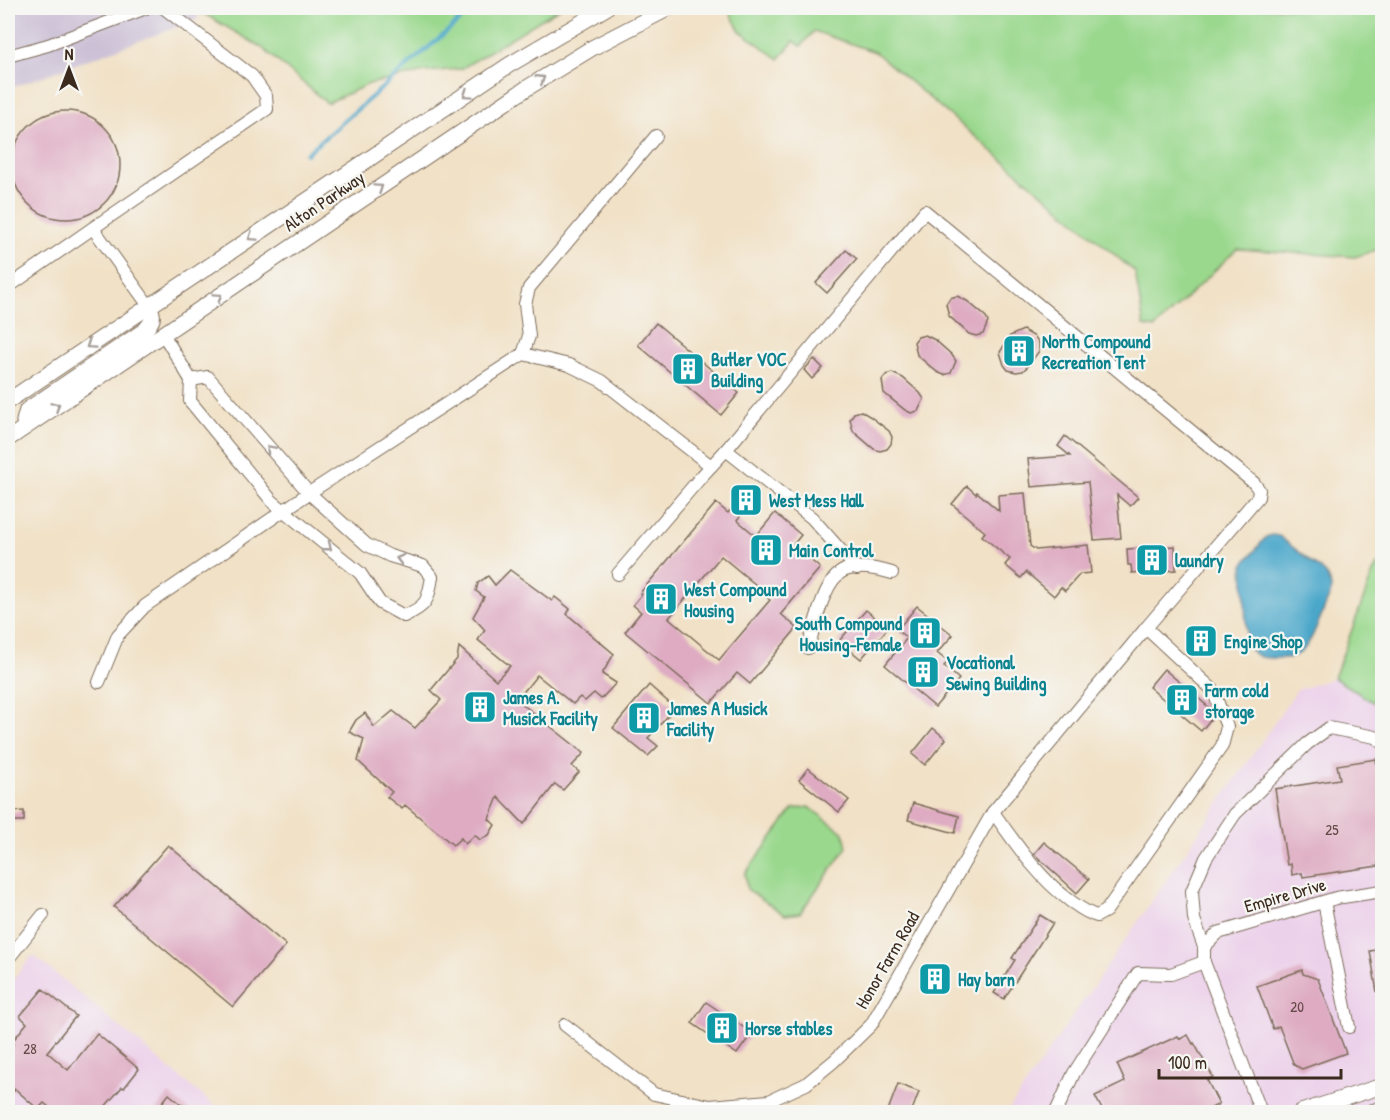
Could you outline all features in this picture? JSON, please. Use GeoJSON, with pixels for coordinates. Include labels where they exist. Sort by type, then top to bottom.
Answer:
{"type":"FeatureCollection","features":[{"type":"Feature","properties":{"kind":"main road","name":"Alton Parkway"},"geometry":{"type":"LineString","coordinates":[[8,400],[509,65],[606,8]]}},
{"type":"Feature","properties":{"kind":"main road","name":"Alton Parkway"},"geometry":{"type":"LineString","coordinates":[[8,439],[527,88],[592,48],[669,8]]}},
{"type":"Feature","properties":{"kind":"main road"},"geometry":{"type":"LineString","coordinates":[[25,426],[27,410],[145,330],[153,318],[149,306]]}},
{"type":"Feature","properties":{"kind":"main road"},"geometry":{"type":"LineString","coordinates":[[1301,1113],[1383,1086]]}},
{"type":"Feature","properties":{"kind":"main road"},"geometry":{"type":"LineString","coordinates":[[1372,1113],[1383,1109]]}},
{"type":"Feature","properties":{"kind":"street"},"geometry":{"type":"LineString","coordinates":[[8,56],[48,45],[146,8]]}},
{"type":"Feature","properties":{"kind":"street"},"geometry":{"type":"LineString","coordinates":[[8,287],[267,109],[266,96],[252,76],[165,8]]}},
{"type":"Feature","properties":{"kind":"street"},"geometry":{"type":"LineString","coordinates":[[99,682],[118,635],[145,606],[309,493],[523,354],[529,336],[525,304],[529,288],[656,136]]}},
{"type":"Feature","properties":{"kind":"street","name":"Honor Farm Road"},"geometry":{"type":"LineString","coordinates":[[565,1025],[654,1094],[710,1106],[769,1101],[806,1084],[834,1061],[871,1024],[993,812],[1258,497],[1259,490],[1254,483],[925,211],[726,450]]}},
{"type":"Feature","properties":{"kind":"street"},"geometry":{"type":"LineString","coordinates":[[93,228],[149,306]]}},
{"type":"Feature","properties":{"kind":"street"},"geometry":{"type":"LineString","coordinates":[[163,334],[191,380],[190,401],[282,511],[360,573],[380,603],[404,616],[419,609],[428,599],[432,577],[423,566],[390,556],[367,545],[309,493],[208,377],[191,380]]}},
{"type":"Feature","properties":{"kind":"street"},"geometry":{"type":"LineString","coordinates":[[523,354],[569,365],[602,381],[711,466]]}},
{"type":"Feature","properties":{"kind":"street"},"geometry":{"type":"LineString","coordinates":[[618,574],[726,450],[812,518],[857,569]]}},
{"type":"Feature","properties":{"kind":"street"},"geometry":{"type":"LineString","coordinates":[[808,648],[829,584],[845,570],[871,568],[892,573]]}},
{"type":"Feature","properties":{"kind":"street"},"geometry":{"type":"LineString","coordinates":[[993,812],[1028,861],[1052,886],[1088,914],[1097,916],[1106,911],[1222,746],[1227,727],[1213,690],[1146,628]]}},
{"type":"Feature","properties":{"kind":"street"},"geometry":{"type":"LineString","coordinates":[[1261,1113],[1204,962],[1204,946],[1194,919],[1192,891],[1206,858],[1235,814],[1307,744],[1329,728],[1375,737],[1383,742]]}},
{"type":"Feature","properties":{"kind":"street","name":"Empire Drive"},"geometry":{"type":"LineString","coordinates":[[1204,946],[1218,933],[1324,902],[1383,891]]}},
{"type":"Feature","properties":{"kind":"street"},"geometry":{"type":"LineString","coordinates":[[1324,902],[1349,1027]]}},
{"type":"Feature","properties":{"kind":"street"},"geometry":{"type":"LineString","coordinates":[[8,959],[43,915]]}},
{"type":"Feature","properties":{"kind":"street"},"geometry":{"type":"LineString","coordinates":[[1056,1113],[1074,1073],[1138,973],[1171,974],[1204,962]]}},
{"type":"Feature","properties":{"kind":"shaded area"},"geometry":{"type":"Polygon","coordinates":[[[8,8],[194,8],[202,11],[196,20],[8,89],[8,8]]]}},
{"type":"Feature","properties":{"kind":"shaded area"},"geometry":{"type":"Polygon","coordinates":[[[1334,678],[1382,708],[1382,1112],[1007,1112],[1297,690],[1334,678]]]}},
{"type":"Feature","properties":{"kind":"shaded area"},"geometry":{"type":"Polygon","coordinates":[[[33,955],[222,1112],[8,1112],[8,986],[33,955]]]}},
{"type":"Feature","properties":{"kind":"green space"},"geometry":{"type":"Polygon","coordinates":[[[194,8],[560,8],[461,69],[425,72],[369,84],[327,103],[261,47],[194,8]]]}},
{"type":"Feature","properties":{"kind":"green space"},"geometry":{"type":"Polygon","coordinates":[[[727,8],[1382,8],[1382,248],[1355,257],[1237,249],[1155,328],[1144,326],[1135,272],[875,52],[814,31],[801,46],[794,41],[779,59],[740,31],[727,8]]]}},
{"type":"Feature","properties":{"kind":"green space"},"geometry":{"type":"Polygon","coordinates":[[[1382,558],[1382,708],[1334,678],[1374,570],[1382,558]]]}},
{"type":"Feature","properties":{"kind":"green space"},"geometry":{"type":"Polygon","coordinates":[[[809,807],[844,833],[847,847],[800,913],[785,915],[747,889],[745,874],[793,809],[809,807]]]}},
{"type":"Feature","properties":{"kind":"water"},"geometry":{"type":"Polygon","coordinates":[[[1279,536],[1326,574],[1331,587],[1330,595],[1309,642],[1300,653],[1287,658],[1260,657],[1247,643],[1243,565],[1266,537],[1279,536]]]}},
{"type":"Feature","properties":{"kind":"building"},"geometry":{"type":"Polygon","coordinates":[[[66,111],[87,115],[104,127],[116,144],[120,165],[116,186],[104,203],[87,215],[66,219],[45,215],[28,203],[16,186],[12,165],[16,144],[28,127],[45,115],[66,111]]]}},
{"type":"Feature","properties":{"kind":"building"},"geometry":{"type":"Polygon","coordinates":[[[846,250],[857,259],[827,293],[816,283],[846,250]]]}},
{"type":"Feature","properties":{"kind":"building"},"geometry":{"type":"Polygon","coordinates":[[[957,296],[985,316],[988,322],[983,334],[976,336],[969,334],[949,316],[946,304],[950,298],[957,296]]]}},
{"type":"Feature","properties":{"kind":"building","name":"Butler VOC Building"},"geometry":{"type":"Polygon","coordinates":[[[656,323],[739,393],[721,415],[638,345],[656,323]]]}},
{"type":"Feature","properties":{"kind":"building","name":"North Compound Recreation Tent"},"geometry":{"type":"Polygon","coordinates":[[[1023,330],[1035,337],[1039,343],[1039,351],[1023,371],[1008,370],[1000,352],[1010,336],[1023,330]]]}},
{"type":"Feature","properties":{"kind":"building"},"geometry":{"type":"Polygon","coordinates":[[[925,335],[935,340],[952,355],[956,361],[951,373],[944,375],[937,372],[917,355],[914,342],[918,337],[925,335]]]}},
{"type":"Feature","properties":{"kind":"building"},"geometry":{"type":"Polygon","coordinates":[[[814,359],[823,368],[812,379],[804,370],[814,359]]]}},
{"type":"Feature","properties":{"kind":"building"},"geometry":{"type":"Polygon","coordinates":[[[892,373],[903,378],[920,393],[924,399],[918,411],[911,413],[905,410],[884,393],[882,380],[886,375],[892,373]]]}},
{"type":"Feature","properties":{"kind":"building"},"geometry":{"type":"Polygon","coordinates":[[[861,411],[889,431],[892,437],[887,449],[880,451],[874,449],[853,431],[850,419],[854,413],[861,411]]]}},
{"type":"Feature","properties":{"kind":"building"},"geometry":{"type":"Polygon","coordinates":[[[1065,436],[1138,497],[1130,506],[1117,495],[1121,538],[1094,540],[1088,482],[1031,487],[1028,459],[1070,456],[1058,446],[1065,436]]]}},
{"type":"Feature","properties":{"kind":"building"},"geometry":{"type":"Polygon","coordinates":[[[967,486],[999,511],[998,495],[1025,493],[1030,546],[1036,550],[1088,545],[1091,573],[1080,574],[1065,591],[1061,587],[1054,596],[1026,572],[1021,578],[1005,565],[1010,559],[982,536],[985,532],[952,504],[967,486]]]}},
{"type":"Feature","properties":{"kind":"building","name":"West Compound Housing"},"geometry":{"type":"Polygon","coordinates":[[[745,492],[754,499],[737,520],[756,536],[775,513],[801,535],[793,545],[820,568],[781,614],[797,628],[750,684],[737,673],[711,703],[625,632],[641,612],[633,605],[642,594],[640,593],[716,503],[728,513],[745,492]],[[721,556],[669,618],[719,660],[770,600],[760,592],[762,590],[721,556]]]}},
{"type":"Feature","properties":{"kind":"building","name":"laundry"},"geometry":{"type":"Polygon","coordinates":[[[1175,546],[1176,570],[1132,573],[1131,565],[1128,565],[1127,549],[1175,546]]]}},
{"type":"Feature","properties":{"kind":"building","name":"James A. Musick Facility"},"geometry":{"type":"Polygon","coordinates":[[[510,570],[552,601],[555,597],[570,609],[567,614],[614,654],[602,674],[616,683],[601,699],[594,693],[585,701],[580,697],[573,704],[537,675],[517,700],[584,753],[572,766],[579,772],[563,790],[555,784],[524,824],[498,797],[489,819],[495,825],[489,835],[480,840],[475,835],[465,844],[461,838],[453,845],[405,805],[402,809],[387,797],[392,792],[358,761],[364,739],[349,732],[356,720],[365,713],[374,727],[393,711],[415,728],[441,700],[431,690],[457,659],[459,647],[496,680],[510,666],[478,640],[485,630],[473,617],[484,597],[476,591],[478,583],[488,576],[495,585],[510,570]]]}},
{"type":"Feature","properties":{"kind":"building","name":"Vocational Sewing Building"},"geometry":{"type":"Polygon","coordinates":[[[917,606],[953,635],[937,653],[948,662],[944,666],[959,679],[935,707],[885,665],[907,638],[897,630],[917,606]]]}},
{"type":"Feature","properties":{"kind":"building"},"geometry":{"type":"Polygon","coordinates":[[[866,610],[888,628],[861,659],[839,641],[866,610]]]}},
{"type":"Feature","properties":{"kind":"building","name":"Engine Shop"},"geometry":{"type":"Polygon","coordinates":[[[1195,626],[1209,638],[1202,646],[1188,635],[1195,626]]]}},
{"type":"Feature","properties":{"kind":"building","name":"Farm cold storage"},"geometry":{"type":"Polygon","coordinates":[[[1164,669],[1212,710],[1214,715],[1201,731],[1149,687],[1164,669]]]}},
{"type":"Feature","properties":{"kind":"building","name":"James A Musick Facility"},"geometry":{"type":"Polygon","coordinates":[[[649,685],[675,708],[648,738],[658,746],[648,756],[613,728],[649,685]]]}},
{"type":"Feature","properties":{"kind":"building"},"geometry":{"type":"Polygon","coordinates":[[[933,728],[946,739],[925,765],[912,754],[933,728]]]}},
{"type":"Feature","properties":{"kind":"building"},"geometry":{"type":"Polygon","coordinates":[[[1376,759],[1383,797],[1383,861],[1378,862],[1378,866],[1303,877],[1302,873],[1292,875],[1291,864],[1287,865],[1275,789],[1340,779],[1337,765],[1376,759]]]}},
{"type":"Feature","properties":{"kind":"building"},"geometry":{"type":"Polygon","coordinates":[[[808,768],[849,800],[839,812],[799,780],[808,768]]]}},
{"type":"Feature","properties":{"kind":"building"},"geometry":{"type":"Polygon","coordinates":[[[913,803],[959,816],[955,833],[908,820],[913,803]]]}},
{"type":"Feature","properties":{"kind":"building"},"geometry":{"type":"Polygon","coordinates":[[[24,811],[24,821],[12,821],[11,812],[24,811]]]}},
{"type":"Feature","properties":{"kind":"building"},"geometry":{"type":"Polygon","coordinates":[[[1044,842],[1089,879],[1077,893],[1034,854],[1044,842]]]}},
{"type":"Feature","properties":{"kind":"building"},"geometry":{"type":"Polygon","coordinates":[[[168,845],[286,945],[233,1007],[114,907],[168,845]]]}},
{"type":"Feature","properties":{"kind":"building"},"geometry":{"type":"Polygon","coordinates":[[[1040,915],[1053,923],[1004,999],[994,993],[1015,960],[1012,958],[1040,915]]]}},
{"type":"Feature","properties":{"kind":"building"},"geometry":{"type":"Polygon","coordinates":[[[1383,949],[1383,992],[1377,992],[1370,951],[1383,949]]]}},
{"type":"Feature","properties":{"kind":"building"},"geometry":{"type":"Polygon","coordinates":[[[1302,970],[1303,974],[1318,979],[1346,1053],[1302,1069],[1294,1065],[1279,1026],[1273,1029],[1257,986],[1302,970]]]}},
{"type":"Feature","properties":{"kind":"building"},"geometry":{"type":"Polygon","coordinates":[[[43,989],[76,1016],[47,1052],[68,1070],[97,1034],[139,1069],[124,1088],[122,1087],[98,1113],[56,1113],[44,1103],[38,1109],[15,1089],[14,1091],[8,1086],[8,1051],[13,1044],[11,1043],[27,1023],[20,1016],[43,989]]]}},
{"type":"Feature","properties":{"kind":"building","name":"Horse stables"},"geometry":{"type":"Polygon","coordinates":[[[706,1002],[752,1033],[737,1054],[692,1023],[706,1002]]]}},
{"type":"Feature","properties":{"kind":"building"},"geometry":{"type":"Polygon","coordinates":[[[1188,1035],[1213,1077],[1207,1080],[1219,1104],[1202,1113],[1104,1113],[1095,1096],[1125,1082],[1117,1064],[1178,1036],[1180,1039],[1188,1035]]]}},
{"type":"Feature","properties":{"kind":"building"},"geometry":{"type":"Polygon","coordinates":[[[898,1084],[919,1092],[911,1113],[887,1113],[898,1084]]]}},
{"type":"Feature","properties":{"kind":"building"},"geometry":{"type":"Polygon","coordinates":[[[169,1094],[192,1113],[154,1113],[169,1094]]]}},
{"type":"Feature","properties":{"kind":"waterway"},"geometry":{"type":"LineString","coordinates":[[306,154],[474,8]]}},
{"type":"Feature","properties":{"kind":"place","name":"North Compound Recreation Tent"},"geometry":{"type":"Point","coordinates":[1019,351]}},
{"type":"Feature","properties":{"kind":"place","name":"Butler VOC Building"},"geometry":{"type":"Point","coordinates":[688,369]}},
{"type":"Feature","properties":{"kind":"place","name":"West Mess Hall"},"geometry":{"type":"Point","coordinates":[746,500]}},
{"type":"Feature","properties":{"kind":"place","name":"Main Control"},"geometry":{"type":"Point","coordinates":[766,550]}},
{"type":"Feature","properties":{"kind":"place","name":"laundry"},"geometry":{"type":"Point","coordinates":[1152,560]}},
{"type":"Feature","properties":{"kind":"place","name":"West Compound Housing"},"geometry":{"type":"Point","coordinates":[661,599]}},
{"type":"Feature","properties":{"kind":"place","name":"South Compound Housing-Female"},"geometry":{"type":"Point","coordinates":[925,633]}},
{"type":"Feature","properties":{"kind":"place","name":"Engine Shop"},"geometry":{"type":"Point","coordinates":[1201,641]}},
{"type":"Feature","properties":{"kind":"place","name":"Vocational Sewing Building"},"geometry":{"type":"Point","coordinates":[923,672]}},
{"type":"Feature","properties":{"kind":"place","name":"Farm cold storage"},"geometry":{"type":"Point","coordinates":[1182,700]}},
{"type":"Feature","properties":{"kind":"place","name":"James A. Musick Facility"},"geometry":{"type":"Point","coordinates":[480,707]}},
{"type":"Feature","properties":{"kind":"place","name":"James A Musick Facility"},"geometry":{"type":"Point","coordinates":[644,718]}},
{"type":"Feature","properties":{"kind":"place","name":"Hay barn"},"geometry":{"type":"Point","coordinates":[935,979]}},
{"type":"Feature","properties":{"kind":"place","name":"Horse stables"},"geometry":{"type":"Point","coordinates":[722,1028]}}]}
